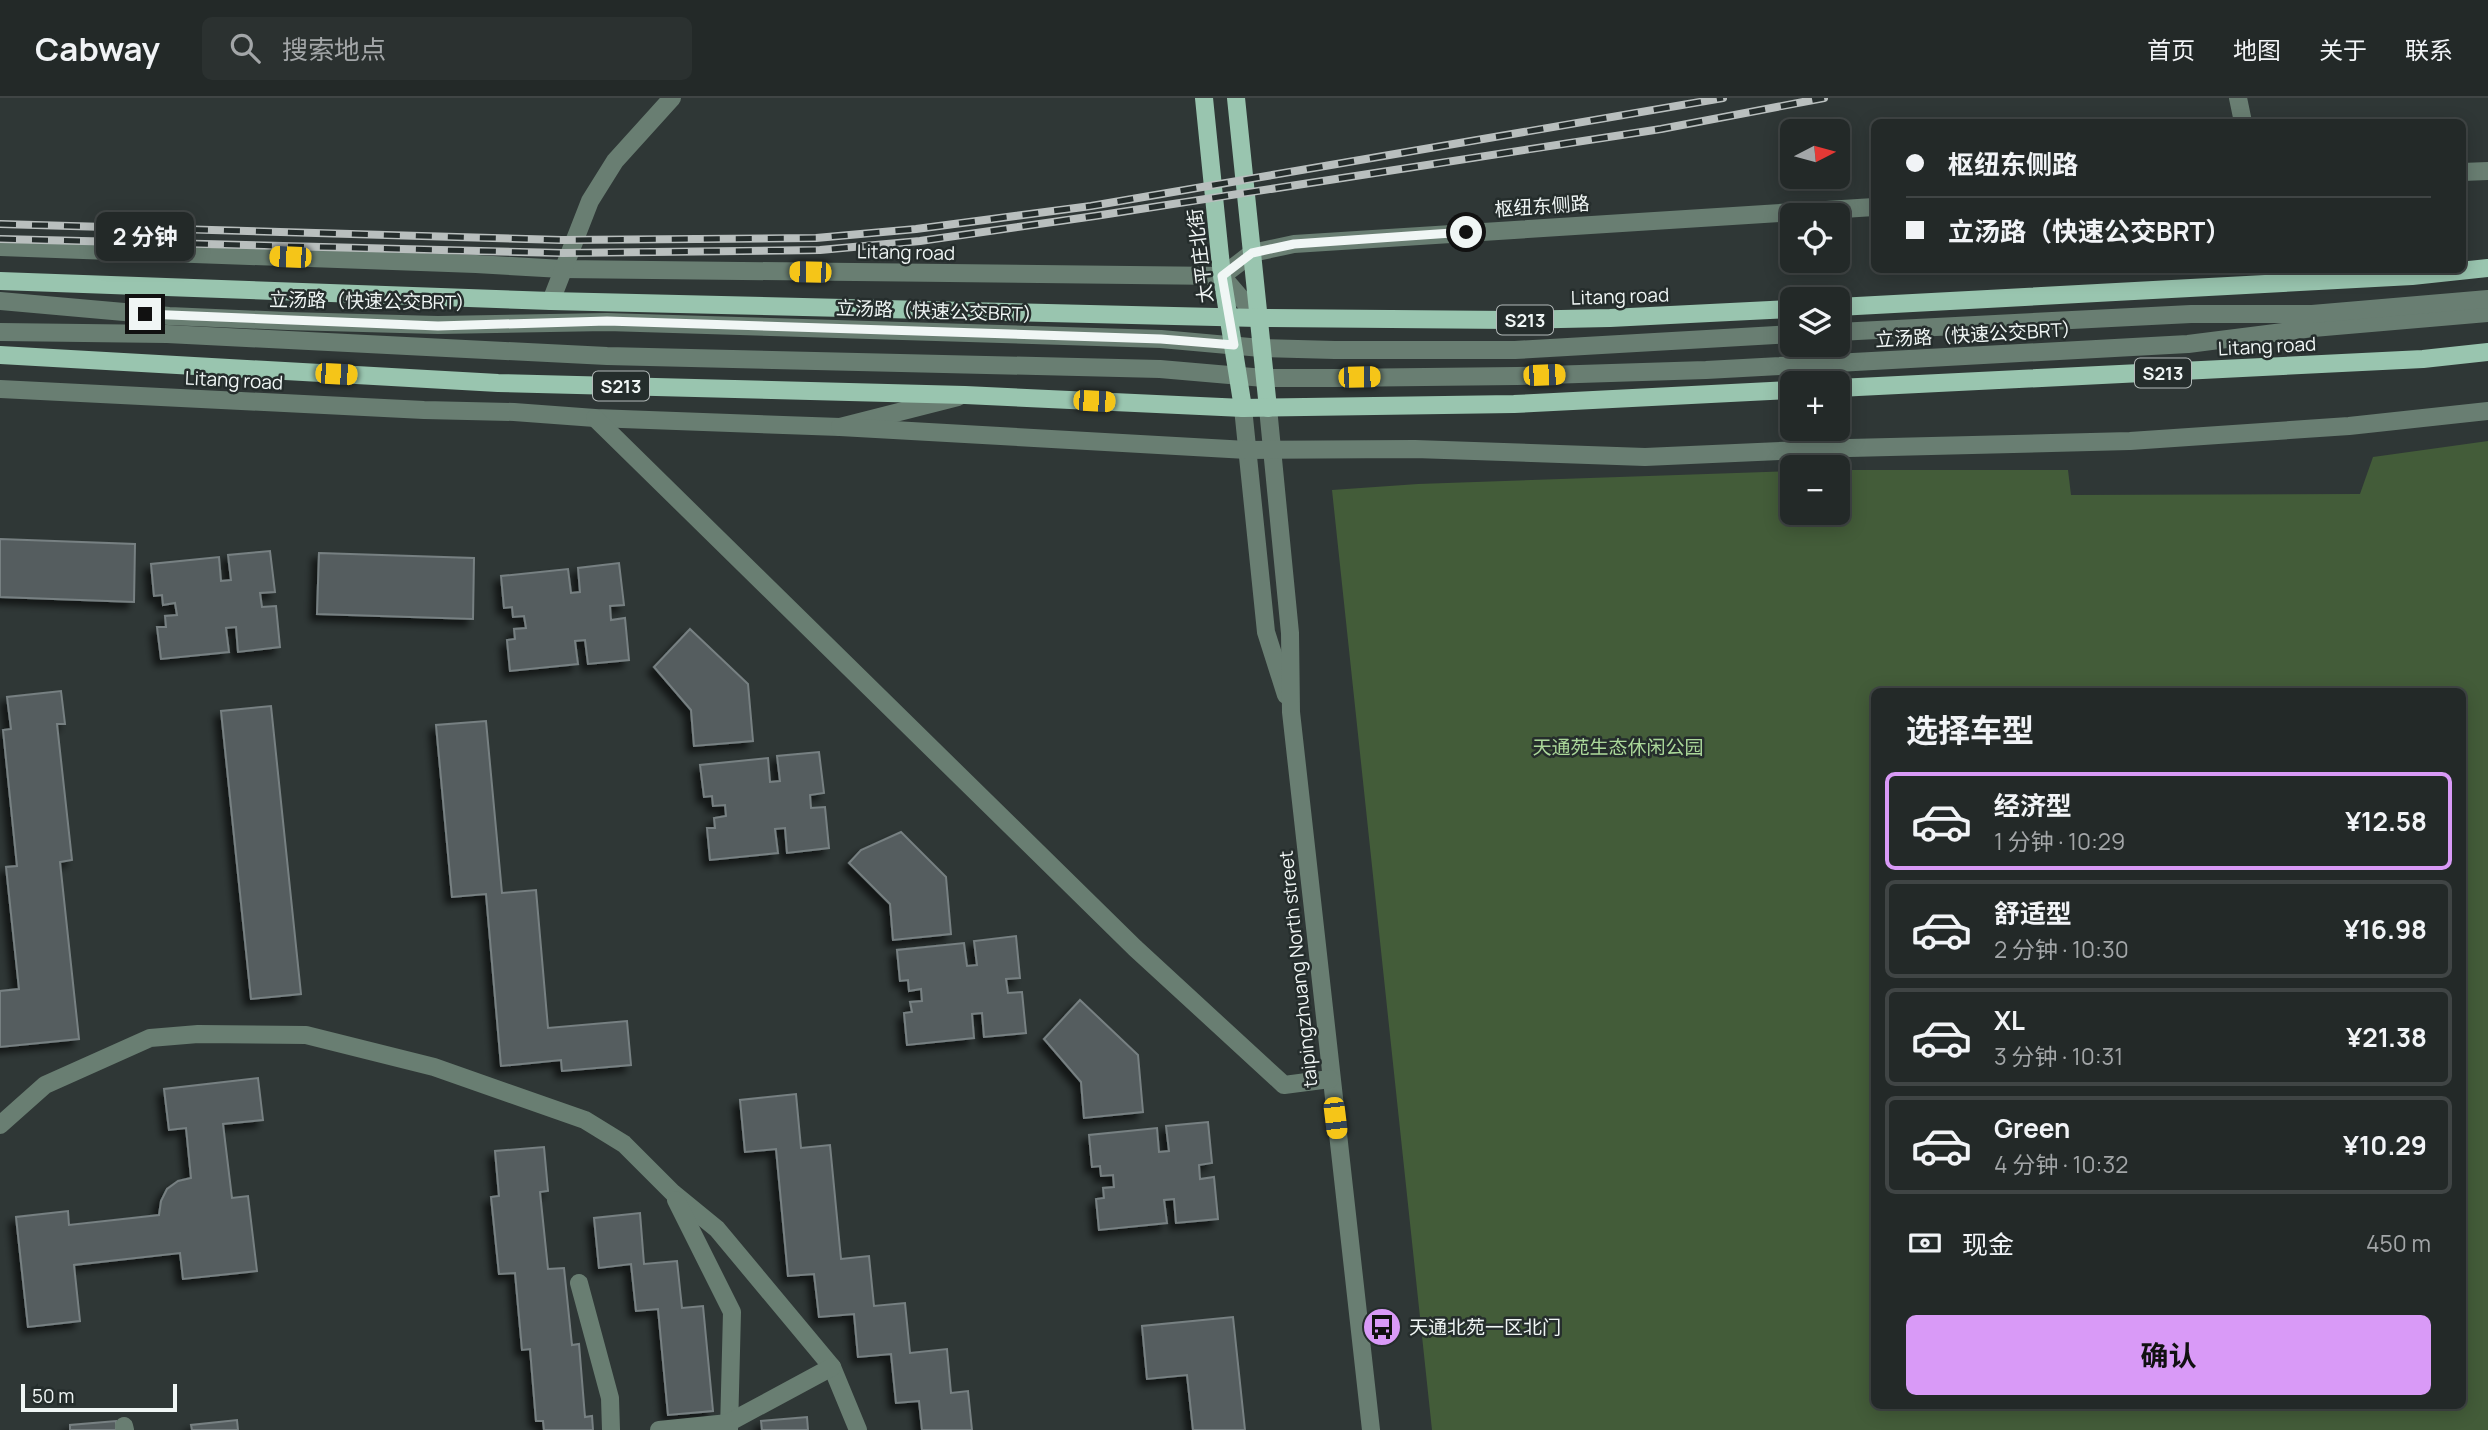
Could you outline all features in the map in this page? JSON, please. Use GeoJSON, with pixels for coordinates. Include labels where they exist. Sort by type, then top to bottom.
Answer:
{"type":"FeatureCollection","features":[{"type":"Feature","properties":{"kind":"main road","name":"太平庄北街"},"geometry":{"type":"LineString","coordinates":[[1204,98],[1222,276],[1243,408]]}},
{"type":"Feature","properties":{"kind":"main road"},"geometry":{"type":"LineString","coordinates":[[1236,98],[1258,318]]}},
{"type":"Feature","properties":{"kind":"main road"},"geometry":{"type":"LineString","coordinates":[[2466,270],[2488,268]]}},
{"type":"Feature","properties":{"kind":"main road"},"geometry":{"type":"LineString","coordinates":[[1850,306],[2439,273]]}},
{"type":"Feature","properties":{"kind":"main road"},"geometry":{"type":"LineString","coordinates":[[0,281],[551,301],[1229,318]]}},
{"type":"Feature","properties":{"kind":"main road","name":"Litang road"},"geometry":{"type":"LineString","coordinates":[[1229,318],[1524,320],[1780,309]]}},
{"type":"Feature","properties":{"kind":"main road","name":"taipingzhuang North street"},"geometry":{"type":"LineString","coordinates":[[1258,318],[1268,408]]}},
{"type":"Feature","properties":{"kind":"main road","name":"Litang road"},"geometry":{"type":"LineString","coordinates":[[1850,387],[2423,359],[2488,352]]}},
{"type":"Feature","properties":{"kind":"main road","name":"Litang road"},"geometry":{"type":"LineString","coordinates":[[0,355],[498,383],[965,395],[1243,408],[1514,404],[1780,391]]}},
{"type":"Feature","properties":{"kind":"street"},"geometry":{"type":"LineString","coordinates":[[551,301],[590,201],[615,161],[672,98]]}},
{"type":"Feature","properties":{"kind":"street"},"geometry":{"type":"LineString","coordinates":[[2238,98],[2242,119]]}},
{"type":"Feature","properties":{"kind":"street"},"geometry":{"type":"LineString","coordinates":[[2466,172],[2488,171]]}},
{"type":"Feature","properties":{"kind":"street","name":"枢纽东侧路"},"geometry":{"type":"LineString","coordinates":[[1222,276],[1252,253],[1294,244],[1871,207]]}},
{"type":"Feature","properties":{"kind":"street","name":"Litang road"},"geometry":{"type":"LineString","coordinates":[[0,247],[562,269],[1222,276]]}},
{"type":"Feature","properties":{"kind":"street"},"geometry":{"type":"LineString","coordinates":[[1222,276],[1258,318]]}},
{"type":"Feature","properties":{"kind":"street","name":"立汤路（快速公交BRT）"},"geometry":{"type":"LineString","coordinates":[[1850,331],[2192,314],[2312,314],[2488,299]]}},
{"type":"Feature","properties":{"kind":"street","name":"立汤路（快速公交BRT）"},"geometry":{"type":"LineString","coordinates":[[0,301],[169,316],[302,321],[438,326],[607,321],[1161,339],[1261,348],[1515,350],[1780,335]]}},
{"type":"Feature","properties":{"kind":"street","name":"立汤路（快速公交BRT）"},"geometry":{"type":"LineString","coordinates":[[0,332],[167,334],[607,356],[1160,369],[1264,378],[1517,376],[1719,369],[2188,344],[2313,327],[2488,313]]}},
{"type":"Feature","properties":{"kind":"street","name":"Litang road"},"geometry":{"type":"LineString","coordinates":[[0,389],[840,427],[965,395]]}},
{"type":"Feature","properties":{"kind":"street","name":"taipingzhuang North street"},"geometry":{"type":"LineString","coordinates":[[1243,408],[1266,632],[1291,712]]}},
{"type":"Feature","properties":{"kind":"street","name":"taipingzhuang North street"},"geometry":{"type":"LineString","coordinates":[[1268,408],[1290,633],[1291,712],[1371,1430]]}},
{"type":"Feature","properties":{"kind":"street"},"geometry":{"type":"LineString","coordinates":[[840,427],[1247,450],[1415,449],[1646,457],[2143,440],[2349,426],[2488,411]]}},
{"type":"Feature","properties":{"kind":"street"},"geometry":{"type":"LineString","coordinates":[[595,418],[1135,948],[1284,1085],[1331,1079]]}},
{"type":"Feature","properties":{"kind":"street"},"geometry":{"type":"LineString","coordinates":[[0,1125],[45,1086],[150,1038],[198,1034],[306,1035],[434,1067],[585,1120],[624,1144],[673,1193],[717,1229],[832,1367],[858,1430]]}},
{"type":"Feature","properties":{"kind":"street"},"geometry":{"type":"LineString","coordinates":[[673,1193],[732,1312],[729,1426]]}},
{"type":"Feature","properties":{"kind":"street"},"geometry":{"type":"LineString","coordinates":[[579,1283],[610,1398],[611,1430]]}},
{"type":"Feature","properties":{"kind":"street"},"geometry":{"type":"LineString","coordinates":[[659,1430],[729,1426],[832,1367]]}},
{"type":"Feature","properties":{"kind":"green space","name":"天通苑生态休闲公园"},"geometry":{"type":"Polygon","coordinates":[[[2488,441],[2488,1430],[1432,1430],[1332,490],[1418,484],[1780,471],[1780,525],[1850,525],[1850,470],[2068,470],[2071,495],[2360,494],[2373,457],[2488,441]]]}},
{"type":"Feature","properties":{"kind":"building"},"geometry":{"type":"Polygon","coordinates":[[[0,539],[135,544],[134,602],[0,597],[0,539]]]}},
{"type":"Feature","properties":{"kind":"building"},"geometry":{"type":"Polygon","coordinates":[[[270,551],[275,592],[260,593],[262,607],[276,606],[280,647],[238,652],[236,627],[226,628],[229,652],[161,659],[157,627],[166,627],[165,616],[177,615],[175,603],[163,605],[162,595],[154,596],[151,564],[219,557],[221,581],[231,580],[228,555],[270,551]]]}},
{"type":"Feature","properties":{"kind":"building"},"geometry":{"type":"Polygon","coordinates":[[[319,553],[474,558],[473,619],[317,614],[319,553]]]}},
{"type":"Feature","properties":{"kind":"building"},"geometry":{"type":"Polygon","coordinates":[[[619,563],[624,605],[610,606],[611,620],[625,618],[629,660],[588,664],[585,640],[575,641],[578,664],[510,671],[507,640],[515,639],[514,629],[526,628],[524,616],[513,617],[512,607],[504,608],[501,576],[568,569],[571,593],[580,592],[578,568],[619,563]]]}},
{"type":"Feature","properties":{"kind":"building"},"geometry":{"type":"Polygon","coordinates":[[[690,629],[748,684],[753,741],[694,746],[691,710],[654,667],[690,629]]]}},
{"type":"Feature","properties":{"kind":"building"},"geometry":{"type":"Polygon","coordinates":[[[61,691],[65,724],[57,724],[72,860],[60,862],[79,1039],[0,1047],[0,991],[19,989],[6,867],[17,866],[3,730],[11,729],[7,697],[61,691]]]}},
{"type":"Feature","properties":{"kind":"building"},"geometry":{"type":"Polygon","coordinates":[[[271,706],[301,994],[251,999],[221,711],[271,706]]]}},
{"type":"Feature","properties":{"kind":"building"},"geometry":{"type":"Polygon","coordinates":[[[486,721],[502,893],[536,890],[548,1028],[627,1021],[631,1065],[562,1071],[561,1060],[501,1066],[486,894],[452,897],[436,725],[486,721]]]}},
{"type":"Feature","properties":{"kind":"building"},"geometry":{"type":"Polygon","coordinates":[[[819,752],[824,793],[810,795],[811,808],[825,807],[829,848],[787,853],[785,828],[775,829],[778,853],[710,860],[707,828],[715,828],[714,818],[726,816],[725,805],[713,806],[712,796],[704,797],[700,765],[768,758],[770,782],[780,781],[777,756],[819,752]]]}},
{"type":"Feature","properties":{"kind":"building"},"geometry":{"type":"Polygon","coordinates":[[[901,832],[946,877],[951,934],[893,940],[890,904],[849,863],[861,850],[901,832]]]}},
{"type":"Feature","properties":{"kind":"building"},"geometry":{"type":"Polygon","coordinates":[[[1016,936],[1020,978],[1006,979],[1008,993],[1022,992],[1026,1033],[984,1037],[982,1013],[972,1014],[974,1038],[907,1045],[904,1013],[912,1012],[910,1002],[922,1001],[921,989],[909,991],[908,980],[900,981],[897,950],[964,943],[967,966],[977,965],[974,941],[1016,936]]]}},
{"type":"Feature","properties":{"kind":"building"},"geometry":{"type":"Polygon","coordinates":[[[1080,1000],[1138,1055],[1143,1112],[1084,1118],[1081,1082],[1044,1039],[1080,1000]]]}},
{"type":"Feature","properties":{"kind":"building"},"geometry":{"type":"Polygon","coordinates":[[[258,1078],[263,1120],[223,1124],[232,1198],[248,1196],[257,1271],[183,1279],[180,1253],[74,1265],[80,1321],[28,1327],[16,1217],[68,1211],[69,1225],[159,1215],[161,1201],[167,1189],[178,1181],[191,1178],[186,1128],[169,1130],[164,1089],[258,1078]]]}},
{"type":"Feature","properties":{"kind":"building"},"geometry":{"type":"Polygon","coordinates":[[[796,1094],[801,1148],[830,1145],[841,1259],[869,1256],[874,1306],[905,1303],[910,1353],[947,1349],[951,1393],[968,1391],[972,1430],[922,1430],[919,1401],[896,1403],[891,1354],[858,1357],[854,1314],[819,1317],[814,1274],[788,1276],[776,1149],[745,1152],[740,1100],[796,1094]]]}},
{"type":"Feature","properties":{"kind":"building"},"geometry":{"type":"Polygon","coordinates":[[[1208,1122],[1212,1163],[1199,1165],[1200,1179],[1214,1177],[1218,1219],[1176,1223],[1174,1199],[1164,1200],[1167,1223],[1099,1230],[1096,1199],[1104,1198],[1103,1188],[1114,1187],[1113,1175],[1101,1176],[1100,1166],[1092,1167],[1089,1135],[1157,1128],[1159,1152],[1169,1151],[1166,1126],[1208,1122]]]}},
{"type":"Feature","properties":{"kind":"building"},"geometry":{"type":"Polygon","coordinates":[[[544,1147],[548,1191],[540,1192],[548,1269],[564,1268],[572,1345],[579,1344],[585,1417],[592,1416],[593,1430],[544,1430],[543,1421],[536,1421],[530,1349],[522,1350],[515,1273],[499,1274],[491,1197],[499,1196],[495,1151],[544,1147]]]}},
{"type":"Feature","properties":{"kind":"building"},"geometry":{"type":"Polygon","coordinates":[[[640,1213],[644,1264],[677,1261],[682,1308],[703,1306],[713,1411],[668,1415],[658,1309],[636,1311],[631,1264],[599,1268],[594,1218],[640,1213]]]}},
{"type":"Feature","properties":{"kind":"building"},"geometry":{"type":"Polygon","coordinates":[[[1233,1317],[1245,1430],[1193,1430],[1187,1375],[1147,1379],[1142,1326],[1233,1317]]]}},
{"type":"Feature","properties":{"kind":"building"},"geometry":{"type":"Polygon","coordinates":[[[807,1417],[808,1430],[762,1430],[761,1421],[807,1417]]]}},
{"type":"Feature","properties":{"kind":"building"},"geometry":{"type":"Polygon","coordinates":[[[237,1420],[238,1430],[192,1430],[191,1425],[237,1420]]]}},
{"type":"Feature","properties":{"kind":"building"},"geometry":{"type":"Polygon","coordinates":[[[116,1421],[116,1430],[70,1430],[70,1425],[116,1421]]]}},
{"type":"Feature","properties":{"kind":"railway"},"geometry":{"type":"LineString","coordinates":[[0,224],[562,240],[816,238],[916,229],[1091,206],[1723,98]]}},
{"type":"Feature","properties":{"kind":"railway"},"geometry":{"type":"LineString","coordinates":[[0,239],[563,253],[820,250],[920,241],[1095,216],[1661,129],[1824,98]]}},
{"type":"Feature","properties":{"kind":"place","name":"天通北苑一区北门"},"geometry":{"type":"Point","coordinates":[1382,1327]}},
{"type":"Feature","properties":{"kind":"route"},"geometry":{"type":"LineString","coordinates":[[145,314],[438,326],[607,321],[1161,339],[1234,345],[1222,276],[1252,253],[1294,244],[1466,232]]}}]}
